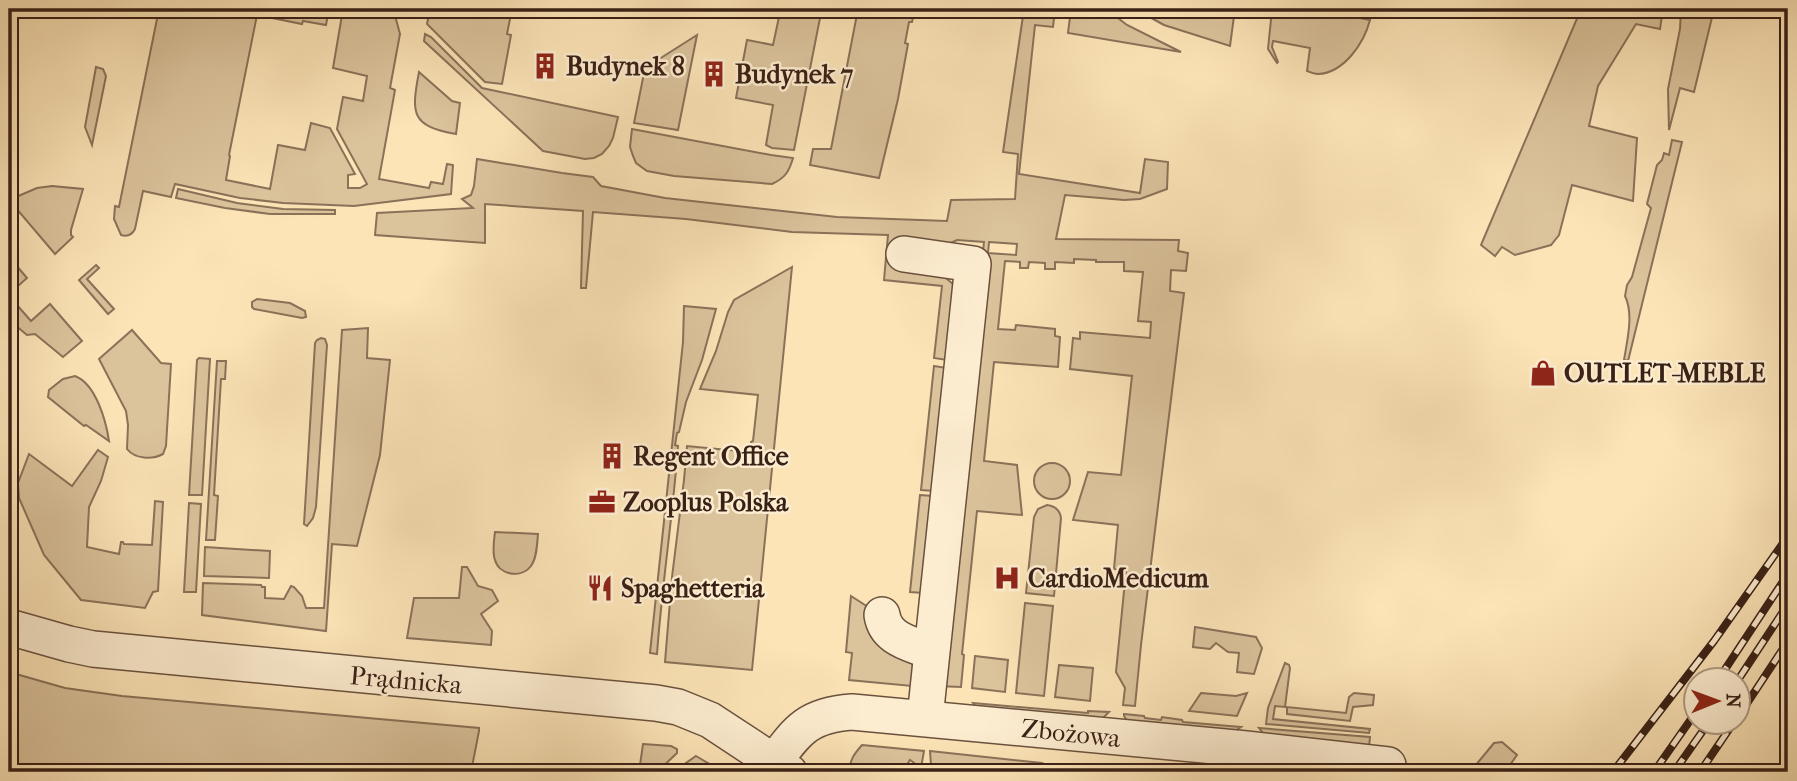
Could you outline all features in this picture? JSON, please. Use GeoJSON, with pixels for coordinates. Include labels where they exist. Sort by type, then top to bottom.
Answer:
{"type":"FeatureCollection","features":[{"type":"Feature","properties":{"kind":"street"},"geometry":{"type":"LineString","coordinates":[[904,254],[973,264],[925,718]]}},
{"type":"Feature","properties":{"kind":"street"},"geometry":{"type":"LineString","coordinates":[[882,615],[885,627],[895,637],[931,652]]}},
{"type":"Feature","properties":{"kind":"street","name":"Prądnicka"},"geometry":{"type":"LineString","coordinates":[[9,627],[93,649],[656,703],[678,707],[709,720],[781,767]]}},
{"type":"Feature","properties":{"kind":"street","name":"Zbożowa"},"geometry":{"type":"LineString","coordinates":[[781,767],[800,730],[810,722],[828,714],[852,712],[1388,765]]}},
{"type":"Feature","properties":{"kind":"shaded area"},"geometry":{"type":"Polygon","coordinates":[[[159,9],[329,9],[326,25],[303,21],[302,24],[257,15],[226,180],[270,189],[278,145],[305,150],[311,123],[330,128],[355,174],[348,175],[348,188],[360,188],[367,184],[337,129],[343,97],[363,101],[367,76],[333,68],[343,9],[384,9],[396,19],[400,34],[390,88],[395,90],[379,179],[429,188],[431,182],[443,184],[447,164],[453,165],[451,194],[354,206],[240,198],[175,184],[171,197],[143,191],[133,233],[121,235],[114,219],[115,206],[119,207],[159,9]]]}},
{"type":"Feature","properties":{"kind":"shaded area"},"geometry":{"type":"Polygon","coordinates":[[[430,9],[512,9],[507,34],[511,35],[502,84],[485,82],[427,24],[430,9]]]}},
{"type":"Feature","properties":{"kind":"shaded area"},"geometry":{"type":"Polygon","coordinates":[[[858,9],[915,9],[912,22],[909,22],[905,43],[908,44],[898,99],[879,178],[810,165],[813,149],[831,149],[858,9]]]}},
{"type":"Feature","properties":{"kind":"shaded area"},"geometry":{"type":"Polygon","coordinates":[[[1024,9],[1055,9],[1053,27],[1035,25],[1019,174],[1140,193],[1145,159],[1168,162],[1167,189],[1140,199],[1065,195],[1056,239],[1179,240],[1178,251],[1188,253],[1186,271],[1171,270],[1170,291],[1184,293],[1135,706],[1123,705],[1125,688],[1116,672],[1126,571],[1114,569],[1118,525],[1073,520],[1088,472],[1121,475],[1132,376],[1070,369],[1073,338],[1080,339],[1080,332],[1150,338],[1151,322],[1138,321],[1143,272],[1124,271],[1124,262],[1074,259],[1074,263],[1055,262],[1055,269],[1045,269],[1045,263],[1029,262],[1028,268],[1020,268],[1020,262],[1005,261],[998,329],[1015,330],[1016,325],[1055,329],[1055,336],[1060,337],[1058,367],[994,362],[984,461],[1017,465],[1022,515],[977,511],[961,687],[937,686],[984,242],[957,240],[944,246],[940,273],[953,284],[956,291],[954,361],[934,358],[942,286],[884,280],[888,235],[792,232],[686,219],[593,212],[586,288],[581,288],[583,211],[485,204],[485,243],[375,235],[377,213],[473,208],[462,199],[471,195],[477,159],[593,177],[601,186],[665,198],[837,217],[947,221],[951,200],[1015,199],[1018,154],[1003,152],[1024,9]],[[989,242],[988,253],[1016,255],[1017,244],[989,242]]]}},
{"type":"Feature","properties":{"kind":"shaded area"},"geometry":{"type":"Polygon","coordinates":[[[1071,9],[1106,9],[1127,25],[1181,52],[1068,33],[1071,9]]]}},
{"type":"Feature","properties":{"kind":"shaded area"},"geometry":{"type":"Polygon","coordinates":[[[1135,9],[1235,9],[1230,46],[1164,25],[1135,9]]]}},
{"type":"Feature","properties":{"kind":"shaded area"},"geometry":{"type":"Polygon","coordinates":[[[1287,9],[1353,13],[1354,17],[1370,20],[1352,55],[1336,68],[1317,74],[1307,71],[1310,48],[1273,41],[1277,63],[1268,49],[1272,10],[1286,12],[1287,9]]]}},
{"type":"Feature","properties":{"kind":"shaded area"},"geometry":{"type":"Polygon","coordinates":[[[1581,9],[1663,9],[1660,29],[1636,24],[1598,86],[1589,126],[1637,138],[1633,201],[1572,185],[1559,235],[1551,245],[1515,255],[1502,247],[1495,256],[1481,245],[1581,9]]]}},
{"type":"Feature","properties":{"kind":"shaded area"},"geometry":{"type":"Polygon","coordinates":[[[1681,9],[1714,9],[1694,92],[1680,88],[1669,130],[1668,89],[1680,29],[1681,9]]]}},
{"type":"Feature","properties":{"kind":"shaded area"},"geometry":{"type":"Polygon","coordinates":[[[787,12],[820,18],[794,150],[766,145],[773,105],[736,98],[747,40],[773,45],[779,17],[785,18],[787,12]]]}},
{"type":"Feature","properties":{"kind":"shaded area"},"geometry":{"type":"Polygon","coordinates":[[[425,34],[482,88],[618,117],[609,146],[602,154],[585,159],[543,151],[424,41],[425,34]]]}},
{"type":"Feature","properties":{"kind":"shaded area"},"geometry":{"type":"Polygon","coordinates":[[[697,35],[678,130],[634,123],[645,68],[697,35]]]}},
{"type":"Feature","properties":{"kind":"shaded area"},"geometry":{"type":"Polygon","coordinates":[[[96,67],[103,69],[106,76],[92,145],[85,127],[96,67]]]}},
{"type":"Feature","properties":{"kind":"shaded area"},"geometry":{"type":"Polygon","coordinates":[[[419,72],[452,101],[460,103],[456,134],[430,127],[418,116],[415,98],[419,72]]]}},
{"type":"Feature","properties":{"kind":"shaded area"},"geometry":{"type":"Polygon","coordinates":[[[632,129],[793,158],[786,174],[772,184],[674,176],[647,171],[636,163],[630,147],[632,129]]]}},
{"type":"Feature","properties":{"kind":"shaded area"},"geometry":{"type":"Polygon","coordinates":[[[1672,140],[1682,142],[1628,361],[1624,360],[1629,319],[1625,296],[1627,285],[1632,277],[1651,208],[1647,204],[1657,165],[1664,153],[1669,155],[1672,140]]]}},
{"type":"Feature","properties":{"kind":"shaded area"},"geometry":{"type":"Polygon","coordinates":[[[52,186],[83,189],[71,230],[73,237],[55,254],[9,200],[37,188],[52,186]]]}},
{"type":"Feature","properties":{"kind":"shaded area"},"geometry":{"type":"Polygon","coordinates":[[[178,189],[237,203],[283,209],[335,210],[335,214],[270,214],[225,208],[176,198],[178,189]]]}},
{"type":"Feature","properties":{"kind":"shaded area"},"geometry":{"type":"Polygon","coordinates":[[[9,257],[27,278],[9,294],[9,257]]]}},
{"type":"Feature","properties":{"kind":"shaded area"},"geometry":{"type":"Polygon","coordinates":[[[96,265],[99,268],[87,279],[114,309],[108,314],[79,280],[96,265]]]}},
{"type":"Feature","properties":{"kind":"shaded area"},"geometry":{"type":"Polygon","coordinates":[[[792,267],[752,670],[665,662],[687,446],[749,452],[753,441],[758,395],[700,389],[734,300],[792,267]]]}},
{"type":"Feature","properties":{"kind":"shaded area"},"geometry":{"type":"Polygon","coordinates":[[[9,296],[31,321],[50,304],[82,341],[63,357],[35,334],[27,335],[9,320],[9,296]]]}},
{"type":"Feature","properties":{"kind":"shaded area"},"geometry":{"type":"Polygon","coordinates":[[[257,299],[290,303],[305,311],[306,317],[254,309],[252,302],[257,299]]]}},
{"type":"Feature","properties":{"kind":"shaded area"},"geometry":{"type":"Polygon","coordinates":[[[684,306],[716,309],[677,433],[676,472],[657,654],[650,653],[683,342],[684,306]]]}},
{"type":"Feature","properties":{"kind":"shaded area"},"geometry":{"type":"Polygon","coordinates":[[[368,328],[367,358],[390,360],[380,455],[357,546],[332,544],[326,631],[202,615],[203,583],[261,585],[265,587],[265,598],[284,599],[291,586],[302,596],[306,608],[324,608],[342,330],[368,328]]]}},
{"type":"Feature","properties":{"kind":"shaded area"},"geometry":{"type":"Polygon","coordinates":[[[132,330],[161,363],[171,364],[166,446],[163,454],[154,457],[139,457],[127,449],[126,411],[99,359],[132,330]]]}},
{"type":"Feature","properties":{"kind":"shaded area"},"geometry":{"type":"Polygon","coordinates":[[[321,338],[325,339],[327,345],[316,507],[307,526],[304,524],[315,343],[321,338]]]}},
{"type":"Feature","properties":{"kind":"shaded area"},"geometry":{"type":"Polygon","coordinates":[[[210,359],[202,495],[189,495],[197,360],[210,359]]]}},
{"type":"Feature","properties":{"kind":"shaded area"},"geometry":{"type":"Polygon","coordinates":[[[217,361],[226,361],[225,379],[221,379],[214,495],[218,496],[215,540],[206,540],[217,361]]]}},
{"type":"Feature","properties":{"kind":"shaded area"},"geometry":{"type":"Polygon","coordinates":[[[934,366],[947,368],[934,491],[921,490],[934,366]]]}},
{"type":"Feature","properties":{"kind":"shaded area"},"geometry":{"type":"Polygon","coordinates":[[[75,376],[89,387],[94,395],[109,441],[84,426],[48,397],[49,390],[63,379],[75,376]]]}},
{"type":"Feature","properties":{"kind":"shaded area"},"geometry":{"type":"Polygon","coordinates":[[[98,450],[108,457],[89,507],[87,547],[119,554],[121,542],[152,545],[155,501],[163,502],[158,591],[153,592],[145,608],[81,600],[44,555],[19,498],[18,483],[29,454],[72,486],[98,450]]]}},
{"type":"Feature","properties":{"kind":"shaded area"},"geometry":{"type":"Polygon","coordinates":[[[1052,463],[1064,469],[1070,481],[1064,493],[1052,499],[1040,493],[1034,481],[1040,469],[1052,463]]]}},
{"type":"Feature","properties":{"kind":"shaded area"},"geometry":{"type":"Polygon","coordinates":[[[920,495],[933,496],[923,593],[910,592],[920,495]]]}},
{"type":"Feature","properties":{"kind":"shaded area"},"geometry":{"type":"Polygon","coordinates":[[[189,503],[201,504],[196,592],[184,592],[189,503]]]}},
{"type":"Feature","properties":{"kind":"shaded area"},"geometry":{"type":"Polygon","coordinates":[[[1047,505],[1056,509],[1061,518],[1054,596],[1026,593],[1034,517],[1038,509],[1047,505]]]}},
{"type":"Feature","properties":{"kind":"shaded area"},"geometry":{"type":"Polygon","coordinates":[[[495,532],[538,534],[534,559],[527,570],[511,574],[497,565],[494,553],[495,532]]]}},
{"type":"Feature","properties":{"kind":"shaded area"},"geometry":{"type":"Polygon","coordinates":[[[205,547],[270,551],[269,578],[204,576],[205,547]]]}},
{"type":"Feature","properties":{"kind":"shaded area"},"geometry":{"type":"Polygon","coordinates":[[[462,567],[467,567],[478,586],[492,590],[498,601],[481,614],[492,631],[491,645],[407,638],[414,598],[459,598],[462,567]]]}},
{"type":"Feature","properties":{"kind":"shaded area"},"geometry":{"type":"Polygon","coordinates":[[[851,596],[868,607],[868,630],[877,644],[913,662],[912,686],[849,680],[852,653],[846,652],[851,596]]]}},
{"type":"Feature","properties":{"kind":"shaded area"},"geometry":{"type":"Polygon","coordinates":[[[1025,603],[1053,606],[1044,696],[1016,693],[1025,603]]]}},
{"type":"Feature","properties":{"kind":"shaded area"},"geometry":{"type":"Polygon","coordinates":[[[1195,627],[1256,637],[1262,648],[1254,674],[1237,672],[1239,653],[1228,652],[1216,643],[1210,649],[1193,647],[1195,627]]]}},
{"type":"Feature","properties":{"kind":"shaded area"},"geometry":{"type":"Polygon","coordinates":[[[975,656],[1008,660],[1005,692],[972,688],[975,656]]]}},
{"type":"Feature","properties":{"kind":"shaded area"},"geometry":{"type":"Polygon","coordinates":[[[1285,663],[1290,668],[1285,707],[1275,706],[1273,719],[1370,729],[1369,733],[1266,724],[1268,708],[1285,663]]]}},
{"type":"Feature","properties":{"kind":"shaded area"},"geometry":{"type":"Polygon","coordinates":[[[1059,665],[1093,668],[1090,701],[1055,697],[1059,665]]]}},
{"type":"Feature","properties":{"kind":"shaded area"},"geometry":{"type":"Polygon","coordinates":[[[9,672],[65,688],[122,696],[479,728],[479,731],[471,772],[9,772],[9,672]]]}},
{"type":"Feature","properties":{"kind":"shaded area"},"geometry":{"type":"Polygon","coordinates":[[[1201,693],[1236,696],[1247,693],[1237,716],[1189,711],[1201,693]]]}},
{"type":"Feature","properties":{"kind":"shaded area"},"geometry":{"type":"Polygon","coordinates":[[[1354,693],[1374,695],[1373,705],[1353,707],[1350,721],[1287,714],[1287,707],[1346,713],[1349,697],[1354,693]]]}},
{"type":"Feature","properties":{"kind":"shaded area"},"geometry":{"type":"Polygon","coordinates":[[[973,703],[1088,713],[1109,712],[1099,722],[979,711],[973,703]]]}},
{"type":"Feature","properties":{"kind":"shaded area"},"geometry":{"type":"Polygon","coordinates":[[[1124,714],[1241,727],[1229,735],[1131,726],[1124,714]]]}},
{"type":"Feature","properties":{"kind":"shaded area"},"geometry":{"type":"Polygon","coordinates":[[[1259,728],[1370,737],[1369,747],[1267,738],[1259,728]]]}},
{"type":"Feature","properties":{"kind":"shaded area"},"geometry":{"type":"Polygon","coordinates":[[[1502,742],[1517,755],[1505,772],[1470,772],[1494,743],[1502,742]]]}},
{"type":"Feature","properties":{"kind":"shaded area"},"geometry":{"type":"Polygon","coordinates":[[[643,744],[671,746],[677,749],[677,753],[657,772],[639,772],[643,744]]]}},
{"type":"Feature","properties":{"kind":"shaded area"},"geometry":{"type":"Polygon","coordinates":[[[862,745],[924,751],[921,768],[910,760],[902,772],[851,772],[851,761],[862,745]]]}},
{"type":"Feature","properties":{"kind":"shaded area"},"geometry":{"type":"Polygon","coordinates":[[[930,751],[1042,763],[1046,765],[1045,772],[943,772],[931,765],[930,751]]]}},
{"type":"Feature","properties":{"kind":"shaded area"},"geometry":{"type":"Polygon","coordinates":[[[696,756],[723,772],[673,772],[696,756]]]}},
{"type":"Feature","properties":{"kind":"railway"},"geometry":{"type":"LineString","coordinates":[[1613,772],[1714,641],[1788,536]]}},
{"type":"Feature","properties":{"kind":"railway"},"geometry":{"type":"LineString","coordinates":[[1727,666],[1788,574]]}},
{"type":"Feature","properties":{"kind":"railway"},"geometry":{"type":"LineString","coordinates":[[1747,666],[1788,604]]}},
{"type":"Feature","properties":{"kind":"railway"},"geometry":{"type":"LineString","coordinates":[[1752,696],[1788,641]]}},
{"type":"Feature","properties":{"kind":"railway"},"geometry":{"type":"LineString","coordinates":[[1654,772],[1682,732]]}},
{"type":"Feature","properties":{"kind":"railway"},"geometry":{"type":"LineString","coordinates":[[1674,772],[1699,736]]}},
{"type":"Feature","properties":{"kind":"railway"},"geometry":{"type":"LineString","coordinates":[[1700,772],[1724,736]]}},
{"type":"Feature","properties":{"kind":"place","name":"Budynek 8"},"geometry":{"type":"Point","coordinates":[545,66]}},
{"type":"Feature","properties":{"kind":"place","name":"Budynek 7"},"geometry":{"type":"Point","coordinates":[714,74]}},
{"type":"Feature","properties":{"kind":"place","name":"OUTLET-MEBLE"},"geometry":{"type":"Point","coordinates":[1543,373]}},
{"type":"Feature","properties":{"kind":"place","name":"Regent Office"},"geometry":{"type":"Point","coordinates":[612,456]}},
{"type":"Feature","properties":{"kind":"place","name":"Zooplus Polska"},"geometry":{"type":"Point","coordinates":[602,502]}},
{"type":"Feature","properties":{"kind":"place","name":"CardioMedicum"},"geometry":{"type":"Point","coordinates":[1007,578]}},
{"type":"Feature","properties":{"kind":"place","name":"Spaghetteria"},"geometry":{"type":"Point","coordinates":[600,588]}}]}
